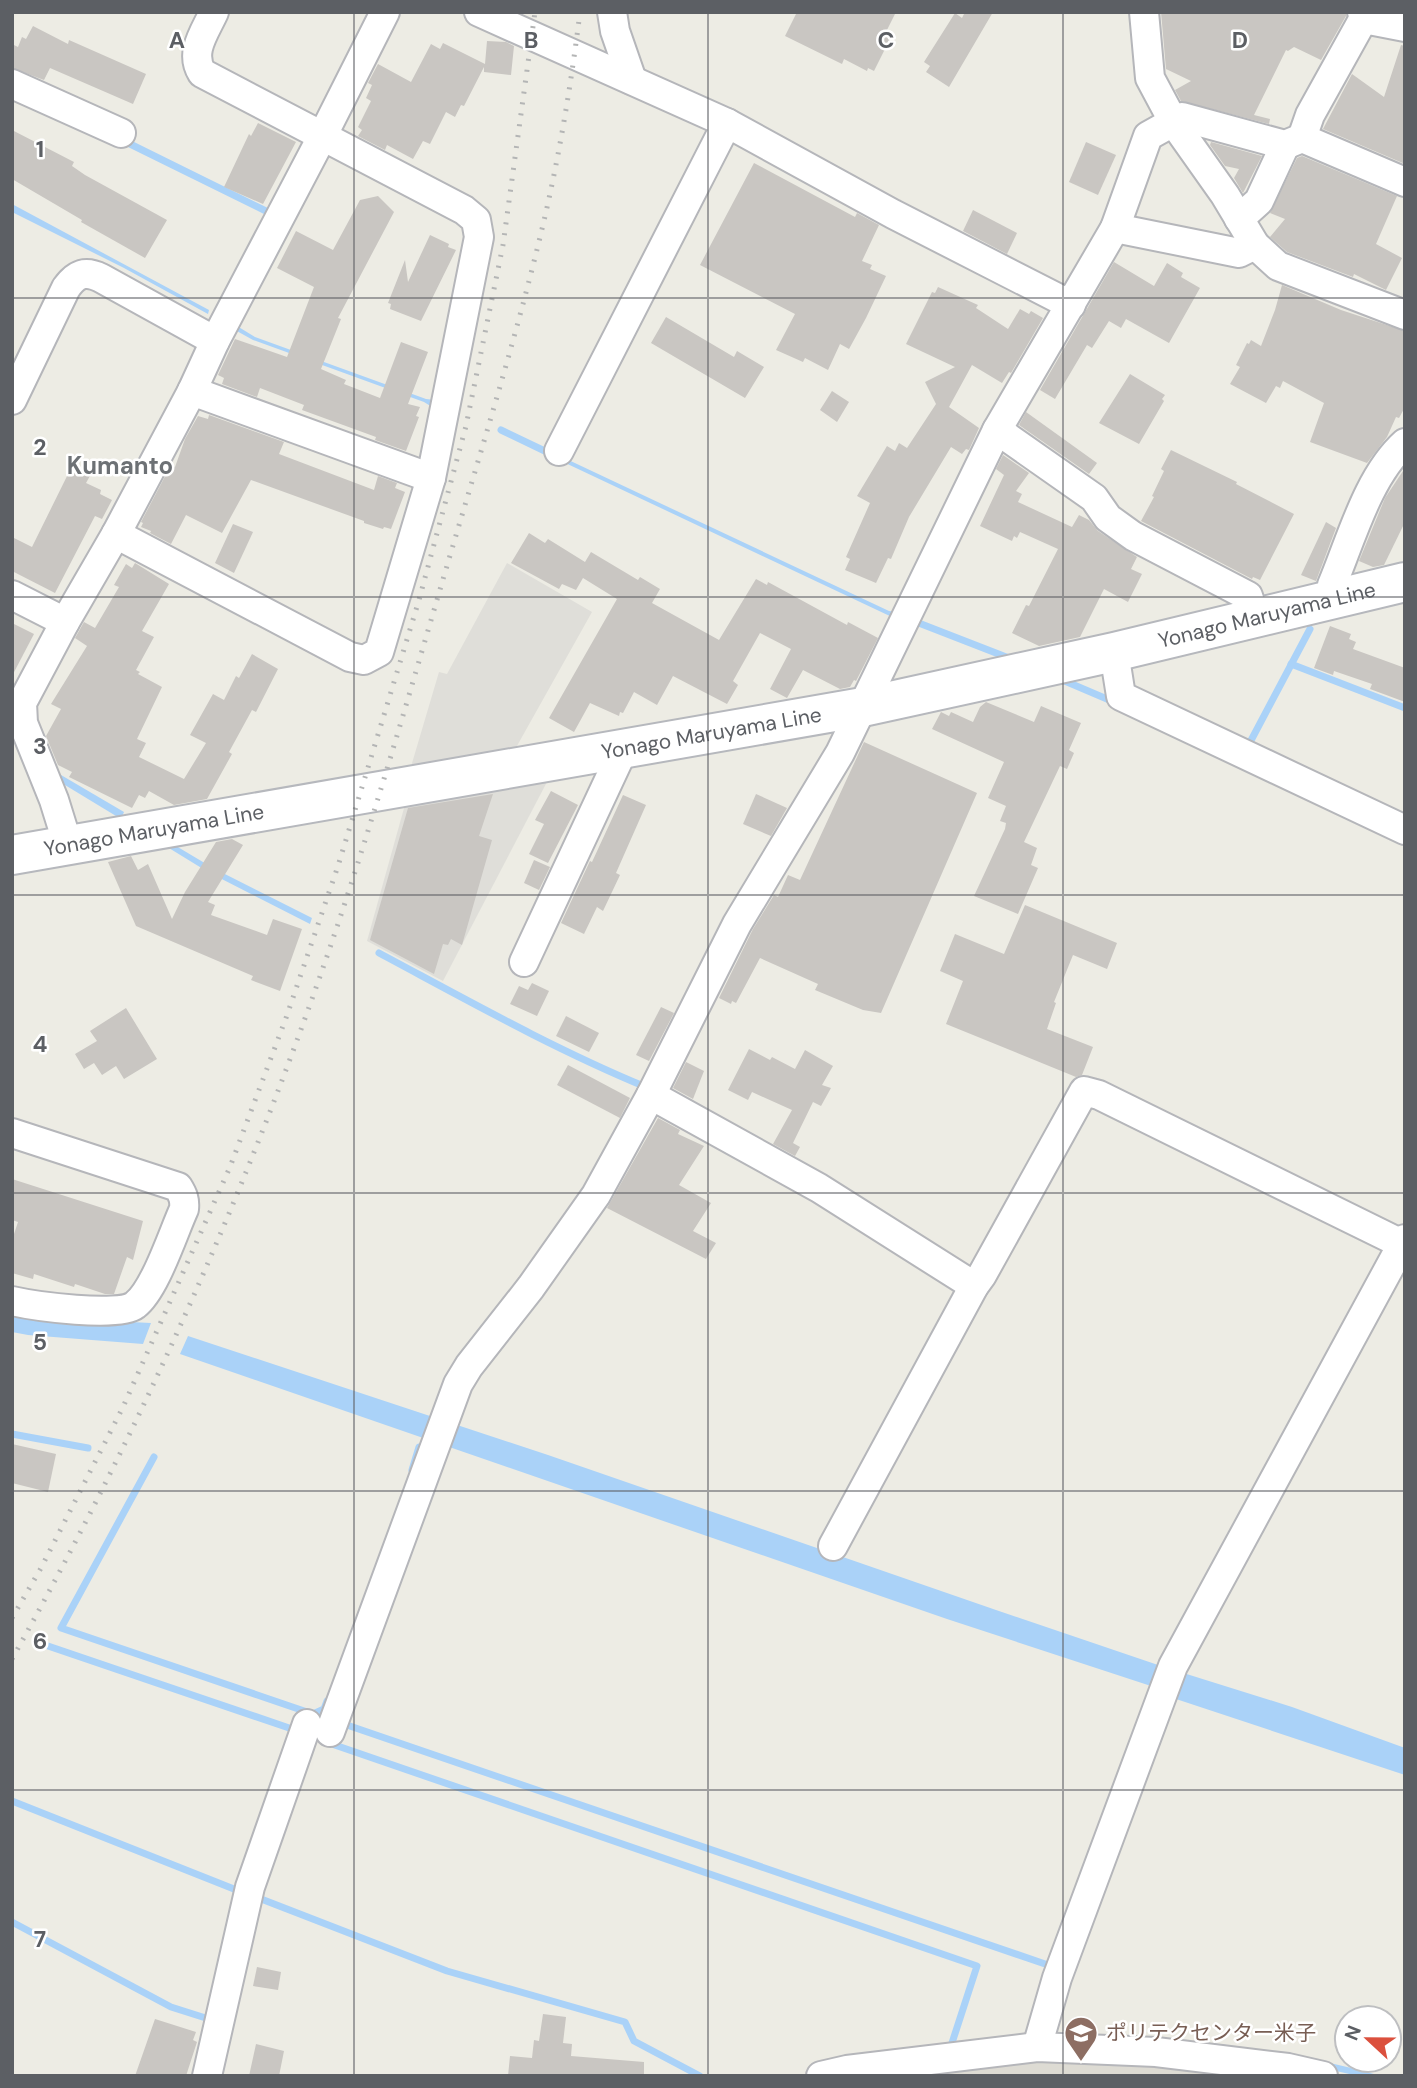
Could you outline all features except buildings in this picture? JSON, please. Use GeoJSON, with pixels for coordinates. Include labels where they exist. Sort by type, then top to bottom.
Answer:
{"type":"FeatureCollection","features":[{"type":"Feature","properties":{"kind":"main road","name":"Yonago Maruyama Line"},"geometry":{"type":"LineString","coordinates":[[12,855],[863,707],[1114,652],[1405,582]]}},
{"type":"Feature","properties":{"kind":"street"},"geometry":{"type":"LineString","coordinates":[[116,534],[350,657],[364,660],[379,652],[430,478],[479,237],[473,216],[464,210],[202,73],[195,59],[197,47],[214,12]]}},
{"type":"Feature","properties":{"kind":"street"},"geometry":{"type":"LineString","coordinates":[[68,845],[54,800],[23,723],[22,703],[192,391],[215,341],[385,12]]}},
{"type":"Feature","properties":{"kind":"street"},"geometry":{"type":"LineString","coordinates":[[479,12],[727,123],[893,214],[1071,305]]}},
{"type":"Feature","properties":{"kind":"street"},"geometry":{"type":"LineString","coordinates":[[612,12],[615,31],[632,80]]}},
{"type":"Feature","properties":{"kind":"street"},"geometry":{"type":"LineString","coordinates":[[1144,12],[1150,78],[1174,123],[1255,245],[1278,266],[1405,315]]}},
{"type":"Feature","properties":{"kind":"street"},"geometry":{"type":"LineString","coordinates":[[1239,219],[1258,201],[1310,115],[1364,14],[1369,20],[1405,27]]}},
{"type":"Feature","properties":{"kind":"street"},"geometry":{"type":"LineString","coordinates":[[12,84],[121,132]]}},
{"type":"Feature","properties":{"kind":"street"},"geometry":{"type":"LineString","coordinates":[[207,2076],[250,1887],[437,1447],[458,1384],[596,1195],[651,1095],[737,924],[839,753],[997,430],[1115,228],[1148,136],[1182,117],[1294,141],[1405,182]]}},
{"type":"Feature","properties":{"kind":"street"},"geometry":{"type":"LineString","coordinates":[[559,451],[727,123]]}},
{"type":"Feature","properties":{"kind":"street"},"geometry":{"type":"LineString","coordinates":[[1115,228],[1239,253],[1255,245]]}},
{"type":"Feature","properties":{"kind":"street"},"geometry":{"type":"LineString","coordinates":[[12,400],[66,288],[84,273],[101,278],[215,341]]}},
{"type":"Feature","properties":{"kind":"street"},"geometry":{"type":"LineString","coordinates":[[192,391],[430,478]]}},
{"type":"Feature","properties":{"kind":"street"},"geometry":{"type":"LineString","coordinates":[[997,430],[1094,498],[1108,518],[1133,536],[1248,596],[1255,617]]}},
{"type":"Feature","properties":{"kind":"street"},"geometry":{"type":"LineString","coordinates":[[1335,598],[1332,585],[1373,485],[1396,451],[1405,443]]}},
{"type":"Feature","properties":{"kind":"street"},"geometry":{"type":"LineString","coordinates":[[12,595],[65,622]]}},
{"type":"Feature","properties":{"kind":"street"},"geometry":{"type":"LineString","coordinates":[[1114,652],[1121,696],[1405,830]]}},
{"type":"Feature","properties":{"kind":"street"},"geometry":{"type":"LineString","coordinates":[[524,962],[624,748]]}},
{"type":"Feature","properties":{"kind":"street"},"geometry":{"type":"LineString","coordinates":[[833,1546],[974,1286],[1084,1091],[1099,1095],[1403,1241],[1173,1666],[1057,1978],[1038,2039]]}},
{"type":"Feature","properties":{"kind":"street"},"geometry":{"type":"LineString","coordinates":[[651,1095],[820,1188],[974,1286]]}},
{"type":"Feature","properties":{"kind":"street"},"geometry":{"type":"LineString","coordinates":[[12,1133],[178,1187],[184,1196],[184,1209],[150,1286],[134,1307],[118,1311],[83,1310],[12,1301]]}},
{"type":"Feature","properties":{"kind":"street"},"geometry":{"type":"LineString","coordinates":[[821,2076],[1038,2039],[1288,2068],[1323,2076]]}},
{"type":"Feature","properties":{"kind":"shaded area"},"geometry":{"type":"Polygon","coordinates":[[[507,563],[592,612],[513,753],[410,770],[439,672],[447,674],[507,563]]]}},
{"type":"Feature","properties":{"kind":"shaded area"},"geometry":{"type":"Polygon","coordinates":[[[548,780],[443,981],[367,941],[406,801],[548,780]]]}},
{"type":"Feature","properties":{"kind":"shaded area","name":"ポリテクセンター米子"},"geometry":{"type":"Polygon","coordinates":[[[1023,2054],[1301,2076],[937,2076],[936,2065],[1023,2054]]]}},
{"type":"Feature","properties":{"kind":"water"},"geometry":{"type":"Polygon","coordinates":[[[12,204],[209,310],[208,314],[12,212],[12,204]]]}},
{"type":"Feature","properties":{"kind":"water"},"geometry":{"type":"Polygon","coordinates":[[[237,326],[255,337],[435,400],[432,407],[253,340],[235,330],[237,326]]]}},
{"type":"Feature","properties":{"kind":"water"},"geometry":{"type":"Polygon","coordinates":[[[560,456],[889,611],[897,612],[894,618],[559,460],[560,456]]]}},
{"type":"Feature","properties":{"kind":"water"},"geometry":{"type":"Polygon","coordinates":[[[61,775],[124,812],[121,819],[60,782],[61,775]]]}},
{"type":"Feature","properties":{"kind":"water"},"geometry":{"type":"Polygon","coordinates":[[[166,840],[213,868],[312,918],[310,924],[208,872],[164,845],[166,840]]]}},
{"type":"Feature","properties":{"kind":"water"},"geometry":{"type":"Polygon","coordinates":[[[12,1311],[90,1320],[151,1323],[143,1344],[28,1335],[12,1332],[12,1311]]]}},
{"type":"Feature","properties":{"kind":"water"},"geometry":{"type":"Polygon","coordinates":[[[188,1336],[548,1455],[1161,1666],[1292,1707],[1405,1748],[1405,1775],[1176,1699],[1154,1687],[947,1619],[180,1354],[188,1336]]]}},
{"type":"Feature","properties":{"kind":"water"},"geometry":{"type":"Polygon","coordinates":[[[1072,2033],[1228,2045],[1333,2064],[1333,2070],[1284,2059],[1017,2036],[1072,2033]]]}},
{"type":"Feature","properties":{"kind":"water"},"geometry":{"type":"Polygon","coordinates":[[[1349,2074],[1381,2076],[1358,2076],[1349,2074]]]}},
{"type":"Feature","properties":{"kind":"waterway"},"geometry":{"type":"LineString","coordinates":[[128,143],[270,213]]}},
{"type":"Feature","properties":{"kind":"waterway"},"geometry":{"type":"LineString","coordinates":[[501,430],[551,454]]}},
{"type":"Feature","properties":{"kind":"waterway"},"geometry":{"type":"LineString","coordinates":[[911,620],[1014,660]]}},
{"type":"Feature","properties":{"kind":"waterway"},"geometry":{"type":"LineString","coordinates":[[1247,748],[1310,629]]}},
{"type":"Feature","properties":{"kind":"waterway"},"geometry":{"type":"LineString","coordinates":[[1291,664],[1405,708]]}},
{"type":"Feature","properties":{"kind":"waterway"},"geometry":{"type":"LineString","coordinates":[[1060,679],[1114,702]]}},
{"type":"Feature","properties":{"kind":"waterway"},"geometry":{"type":"LineString","coordinates":[[379,953],[544,1040],[646,1087]]}},
{"type":"Feature","properties":{"kind":"waterway"},"geometry":{"type":"LineString","coordinates":[[12,1434],[88,1448]]}},
{"type":"Feature","properties":{"kind":"waterway"},"geometry":{"type":"LineString","coordinates":[[412,1470],[419,1447]]}},
{"type":"Feature","properties":{"kind":"waterway"},"geometry":{"type":"LineString","coordinates":[[154,1457],[61,1628],[313,1714],[324,1709],[327,1701]]}},
{"type":"Feature","properties":{"kind":"waterway"},"geometry":{"type":"LineString","coordinates":[[48,1646],[295,1730]]}},
{"type":"Feature","properties":{"kind":"waterway"},"geometry":{"type":"LineString","coordinates":[[344,1724],[1048,1965]]}},
{"type":"Feature","properties":{"kind":"waterway"},"geometry":{"type":"LineString","coordinates":[[326,1742],[977,1966],[951,2046]]}},
{"type":"Feature","properties":{"kind":"waterway"},"geometry":{"type":"LineString","coordinates":[[12,1801],[239,1891]]}},
{"type":"Feature","properties":{"kind":"waterway"},"geometry":{"type":"LineString","coordinates":[[256,1897],[447,1971],[625,2022],[634,2041],[700,2076]]}},
{"type":"Feature","properties":{"kind":"waterway"},"geometry":{"type":"LineString","coordinates":[[12,1922],[171,2007],[212,2020]]}},
{"type":"Feature","properties":{"kind":"railway"},"geometry":{"type":"LineString","coordinates":[[12,1618],[41,1568],[123,1407],[230,1167],[286,1018],[338,866],[419,600],[466,426],[503,245],[535,12]]}},
{"type":"Feature","properties":{"kind":"railway"},"geometry":{"type":"LineString","coordinates":[[12,1659],[102,1490],[184,1318],[258,1142],[325,962],[387,770],[520,316],[554,175],[580,12]]}},
{"type":"Feature","properties":{"kind":"place","name":"ポリテクセンター米子"},"geometry":{"type":"Point","coordinates":[1081,2063]}},
{"type":"Feature","properties":{"kind":"district","name":"Kumanto"},"geometry":{"type":"Point","coordinates":[120,465]}}]}
